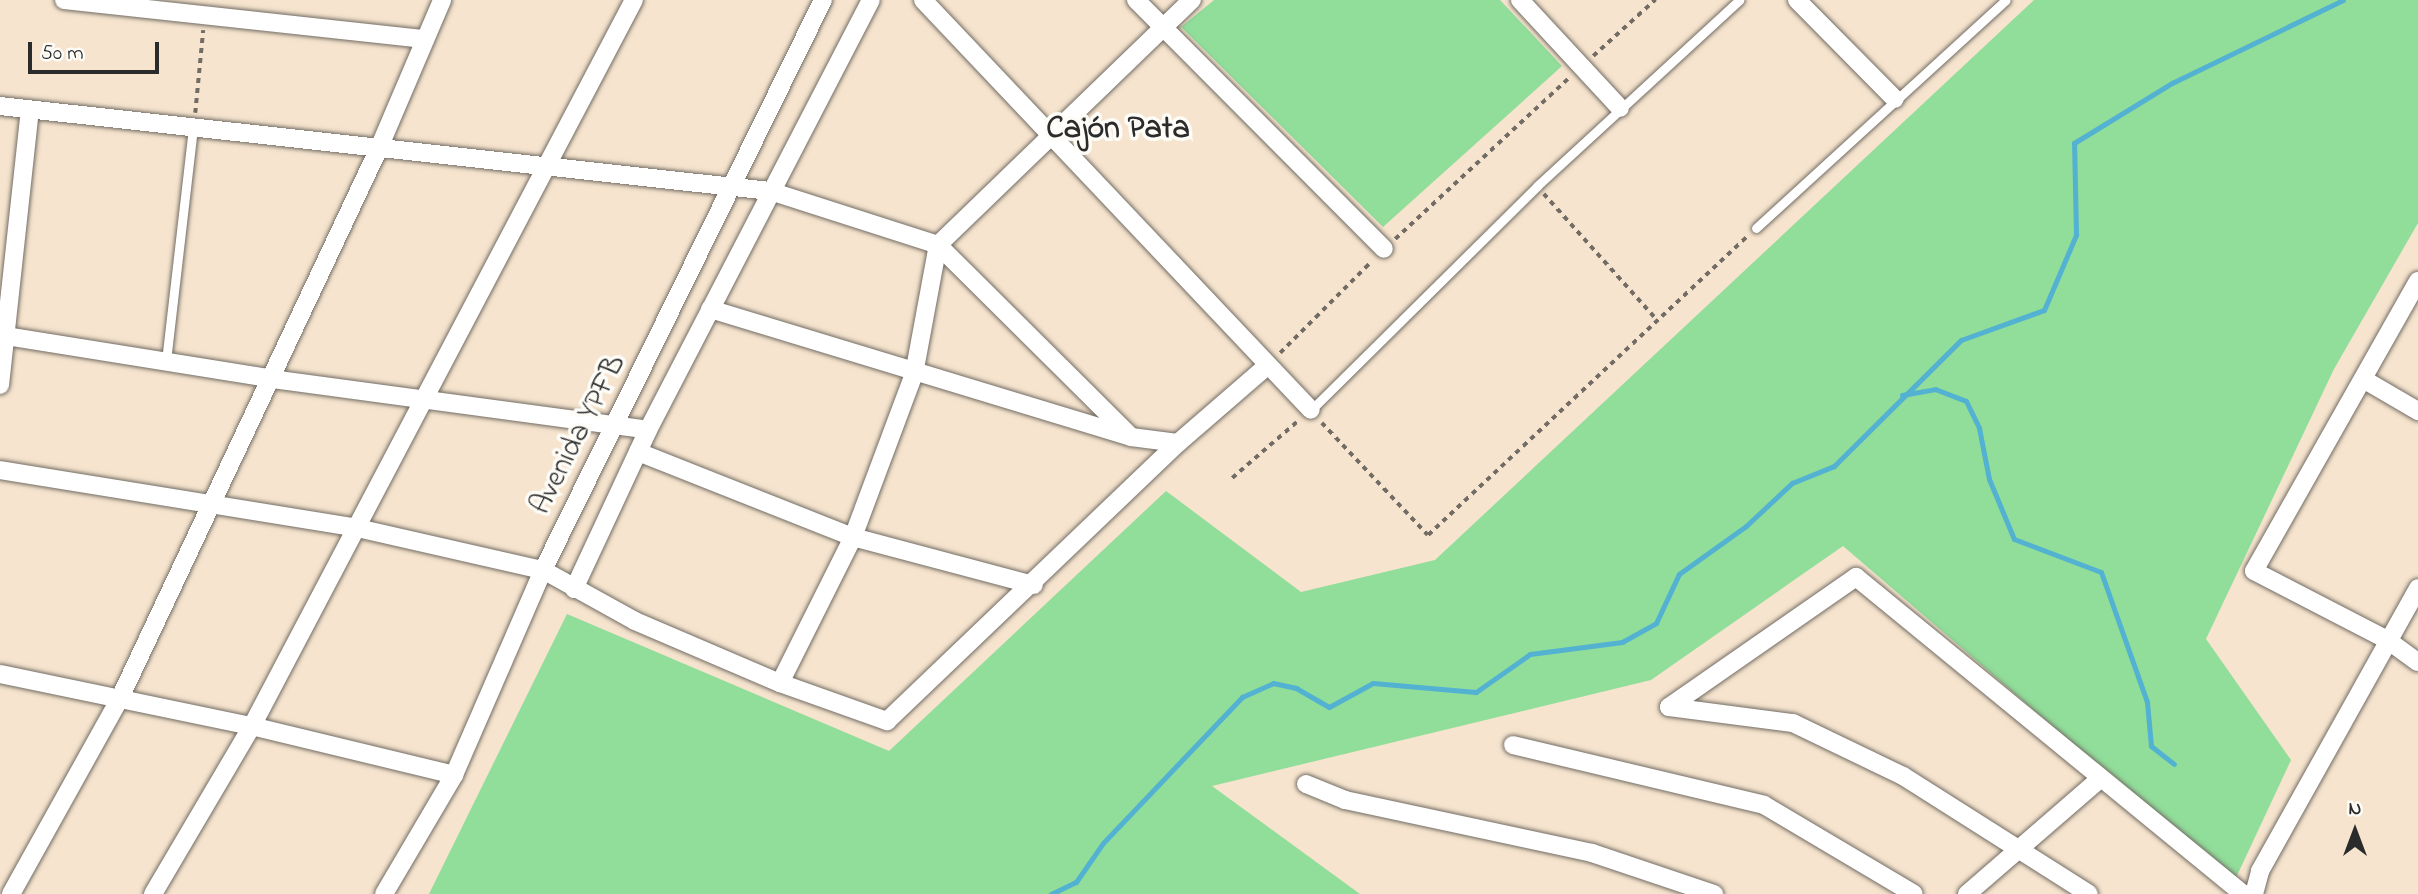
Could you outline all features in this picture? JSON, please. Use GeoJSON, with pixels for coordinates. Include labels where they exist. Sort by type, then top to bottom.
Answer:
{"type":"FeatureCollection","features":[{"type":"Feature","properties":{"kind":"street"},"geometry":{"type":"LineString","coordinates":[[64,0],[425,39]]}},
{"type":"Feature","properties":{"kind":"street"},"geometry":{"type":"LineString","coordinates":[[11,894],[120,698],[379,148],[442,0]]}},
{"type":"Feature","properties":{"kind":"street"},"geometry":{"type":"LineString","coordinates":[[153,894],[252,726],[353,527],[634,0]]}},
{"type":"Feature","properties":{"kind":"street","name":"Avenida YPFB"},"geometry":{"type":"LineString","coordinates":[[384,894],[454,775],[542,570],[823,0]]}},
{"type":"Feature","properties":{"kind":"street","name":"Avenida YPFB"},"geometry":{"type":"LineString","coordinates":[[574,589],[648,430],[871,0]]}},
{"type":"Feature","properties":{"kind":"street"},"geometry":{"type":"LineString","coordinates":[[923,0],[1054,134],[1266,366],[1311,410]]}},
{"type":"Feature","properties":{"kind":"street"},"geometry":{"type":"LineString","coordinates":[[1136,0],[1384,249]]}},
{"type":"Feature","properties":{"kind":"street"},"geometry":{"type":"LineString","coordinates":[[780,683],[853,537],[914,374],[938,245],[1160,27],[1192,0]]}},
{"type":"Feature","properties":{"kind":"street"},"geometry":{"type":"LineString","coordinates":[[1520,0],[1620,108]]}},
{"type":"Feature","properties":{"kind":"street"},"geometry":{"type":"LineString","coordinates":[[1797,0],[1895,99]]}},
{"type":"Feature","properties":{"kind":"street"},"geometry":{"type":"LineString","coordinates":[[0,106],[770,191],[938,245],[1131,438]]}},
{"type":"Feature","properties":{"kind":"street"},"geometry":{"type":"LineString","coordinates":[[0,385],[30,111]]}},
{"type":"Feature","properties":{"kind":"street"},"geometry":{"type":"LineString","coordinates":[[2418,281],[2254,571],[2386,639],[2418,662]]}},
{"type":"Feature","properties":{"kind":"street"},"geometry":{"type":"LineString","coordinates":[[710,309],[914,374],[1131,438],[1178,443]]}},
{"type":"Feature","properties":{"kind":"street"},"geometry":{"type":"LineString","coordinates":[[4,336],[270,378],[648,430]]}},
{"type":"Feature","properties":{"kind":"street"},"geometry":{"type":"LineString","coordinates":[[0,470],[353,527],[542,570],[635,621],[780,683],[887,721],[1034,584],[1178,443],[1266,366]]}},
{"type":"Feature","properties":{"kind":"street"},"geometry":{"type":"LineString","coordinates":[[2363,379],[2418,411]]}},
{"type":"Feature","properties":{"kind":"street"},"geometry":{"type":"LineString","coordinates":[[638,452],[853,537],[1034,584]]}},
{"type":"Feature","properties":{"kind":"street"},"geometry":{"type":"LineString","coordinates":[[2089,894],[1903,776],[1793,723],[1669,706],[1856,577],[2243,894]]}},
{"type":"Feature","properties":{"kind":"street"},"geometry":{"type":"LineString","coordinates":[[2254,894],[2260,871],[2386,639],[2418,588]]}},
{"type":"Feature","properties":{"kind":"street"},"geometry":{"type":"LineString","coordinates":[[0,674],[252,726],[454,775]]}},
{"type":"Feature","properties":{"kind":"street"},"geometry":{"type":"LineString","coordinates":[[1513,745],[1764,805],[1914,894]]}},
{"type":"Feature","properties":{"kind":"street"},"geometry":{"type":"LineString","coordinates":[[1967,894],[2101,778]]}},
{"type":"Feature","properties":{"kind":"street"},"geometry":{"type":"LineString","coordinates":[[1306,784],[1345,800],[1592,853],[1714,894]]}},
{"type":"Feature","properties":{"kind":"lane"},"geometry":{"type":"LineString","coordinates":[[1311,410],[1537,186],[1739,0]]}},
{"type":"Feature","properties":{"kind":"lane"},"geometry":{"type":"LineString","coordinates":[[1756,228],[2006,0]]}},
{"type":"Feature","properties":{"kind":"lane"},"geometry":{"type":"LineString","coordinates":[[166,361],[193,128]]}},
{"type":"Feature","properties":{"kind":"path"},"geometry":{"type":"LineString","coordinates":[[1266,366],[1384,249],[1655,0]]}},
{"type":"Feature","properties":{"kind":"path"},"geometry":{"type":"LineString","coordinates":[[193,128],[204,16]]}},
{"type":"Feature","properties":{"kind":"path"},"geometry":{"type":"LineString","coordinates":[[1537,186],[1657,320]]}},
{"type":"Feature","properties":{"kind":"path"},"geometry":{"type":"LineString","coordinates":[[1232,478],[1311,410],[1428,535],[1756,228]]}},
{"type":"Feature","properties":{"kind":"green space"},"geometry":{"type":"Polygon","coordinates":[[[1214,0],[1500,0],[1562,66],[1383,227],[1181,27],[1214,0]]]}},
{"type":"Feature","properties":{"kind":"green space"},"geometry":{"type":"Polygon","coordinates":[[[2034,0],[2418,0],[2418,223],[2334,369],[2206,639],[2291,760],[2234,882],[1843,546],[1651,680],[1212,786],[1360,894],[429,894],[567,614],[889,751],[1166,491],[1301,592],[1435,560],[2034,0]]]}},
{"type":"Feature","properties":{"kind":"waterway"},"geometry":{"type":"LineString","coordinates":[[1051,894],[1076,882],[1103,843],[1242,697],[1273,683],[1296,688],[1329,707],[1373,683],[1476,692],[1530,654],[1622,642],[1656,623],[1679,574],[1746,526],[1792,483],[1834,466],[1961,340],[2044,310],[2076,235],[2074,143],[2172,83],[2343,0]]}},
{"type":"Feature","properties":{"kind":"waterway"},"geometry":{"type":"LineString","coordinates":[[1902,395],[1935,389],[1966,401],[1979,428],[1989,479],[2014,539],[2101,572],[2147,702],[2151,746],[2174,764]]}},
{"type":"Feature","properties":{"kind":"district","name":"Cajón Pata"},"geometry":{"type":"Point","coordinates":[1118,130]}}]}
